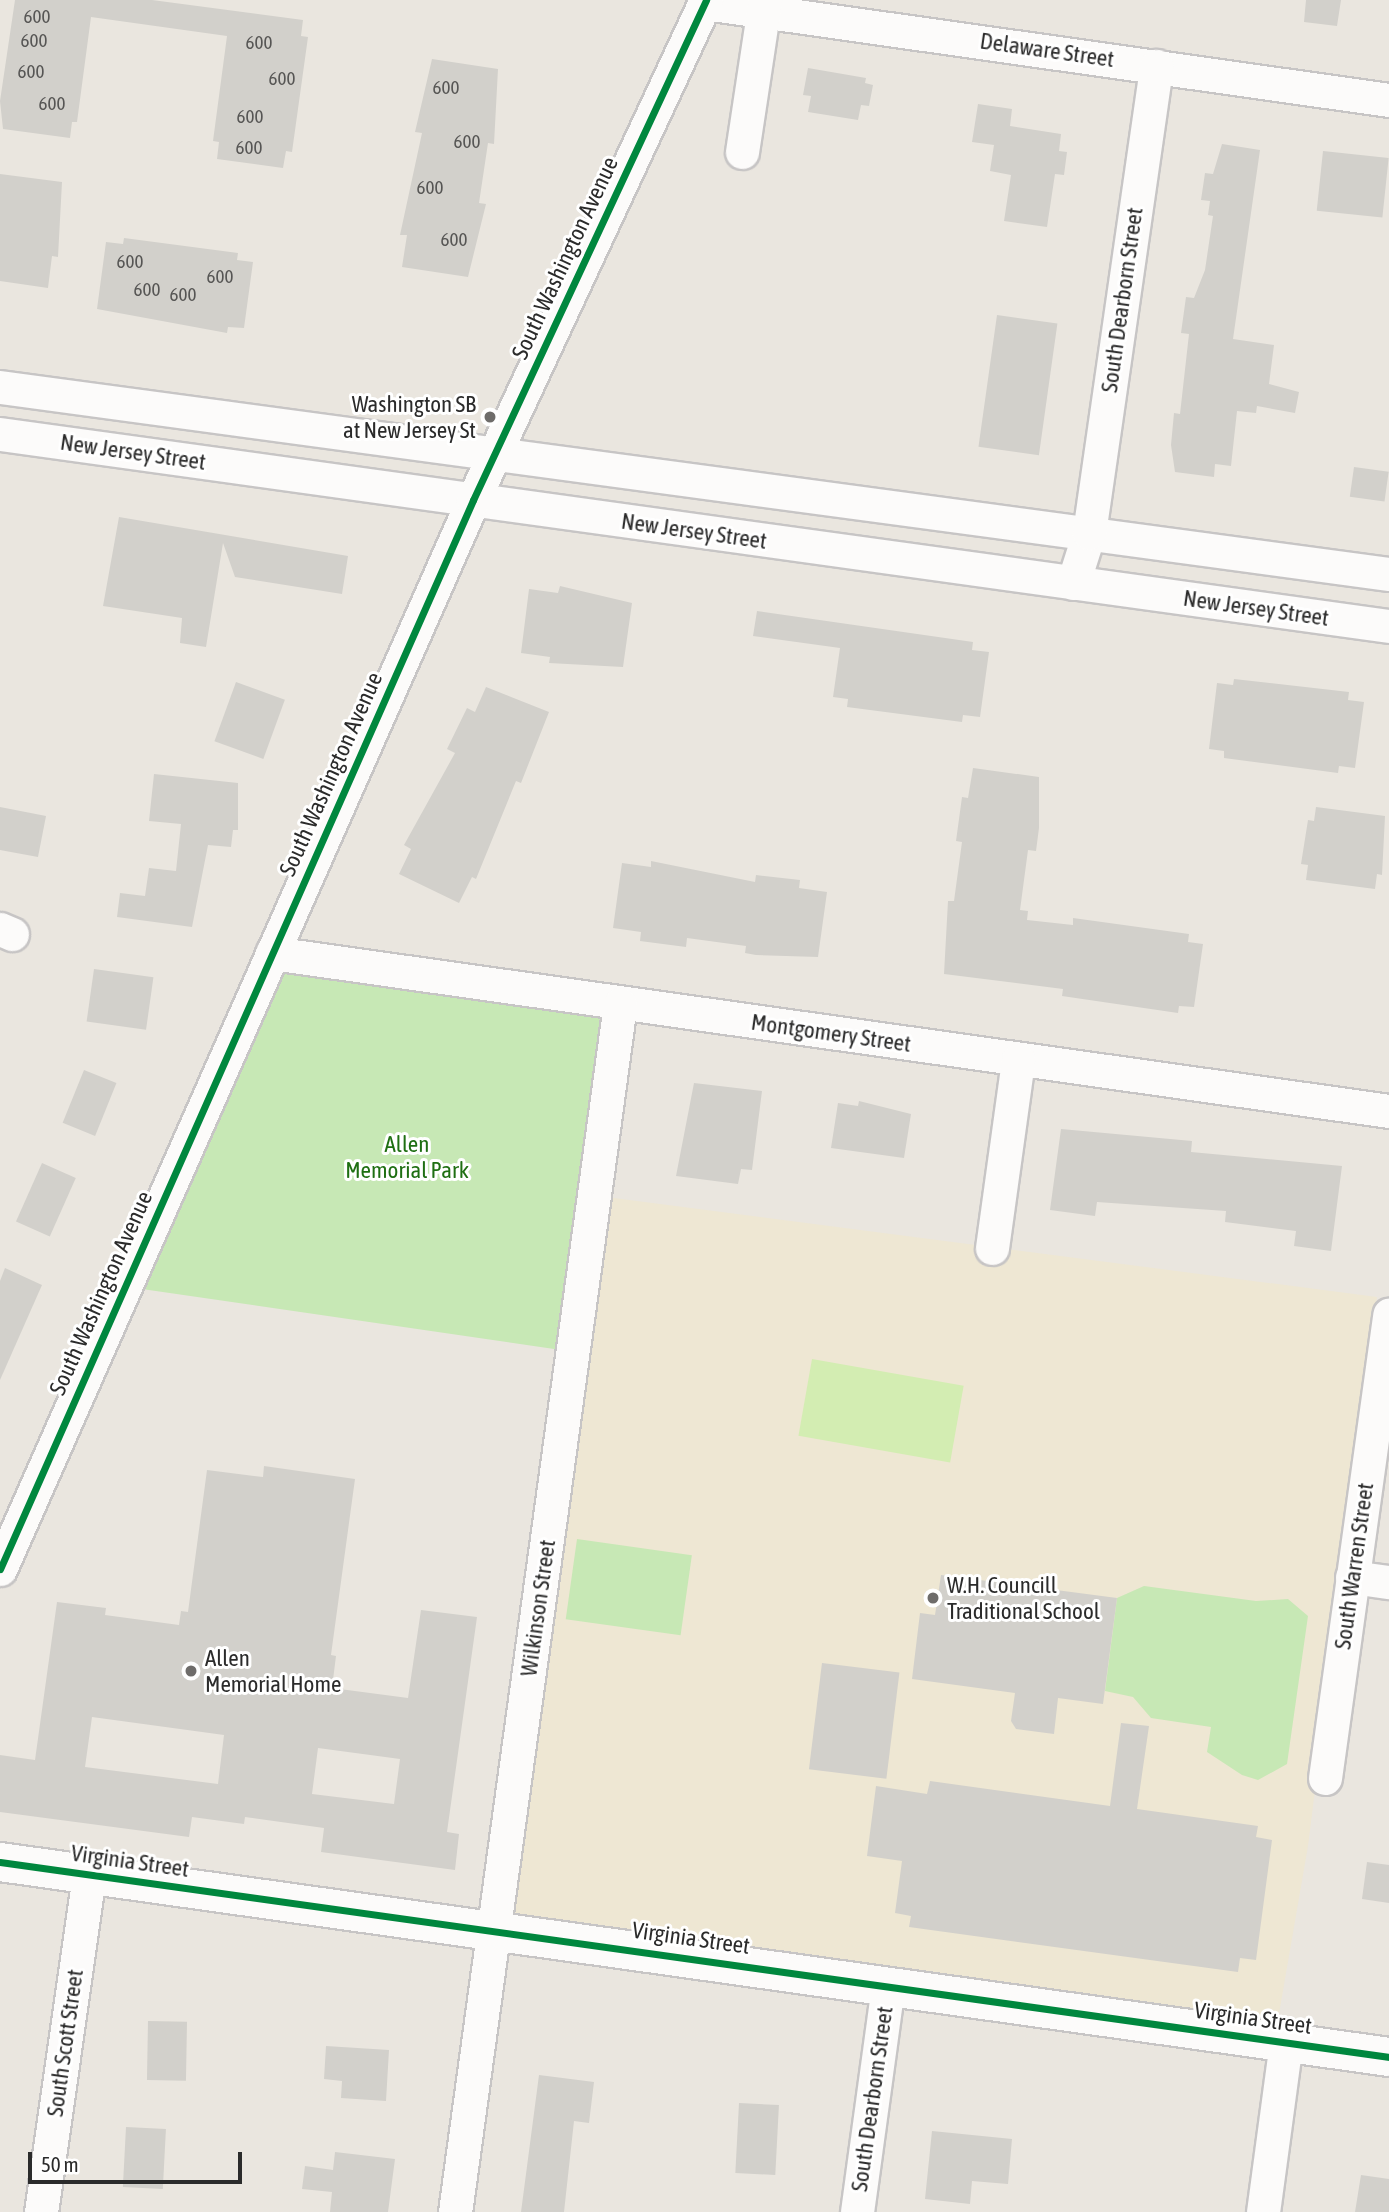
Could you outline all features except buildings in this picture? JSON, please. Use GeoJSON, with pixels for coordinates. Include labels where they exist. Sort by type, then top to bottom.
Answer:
{"type":"FeatureCollection","features":[{"type":"Feature","properties":{"kind":"street","name":"Delaware Street"},"geometry":{"type":"LineString","coordinates":[[705,1],[764,6],[1389,100]]}},
{"type":"Feature","properties":{"kind":"street","name":"South Washington Avenue"},"geometry":{"type":"LineString","coordinates":[[0,1569],[473,500],[705,1]]}},
{"type":"Feature","properties":{"kind":"street"},"geometry":{"type":"LineString","coordinates":[[742,152],[764,6]]}},
{"type":"Feature","properties":{"kind":"street","name":"South Dearborn Street"},"geometry":{"type":"LineString","coordinates":[[1073,583],[1089,533],[1156,66]]}},
{"type":"Feature","properties":{"kind":"street","name":"New Jersey Street"},"geometry":{"type":"LineString","coordinates":[[0,387],[1389,574]]}},
{"type":"Feature","properties":{"kind":"street"},"geometry":{"type":"LineString","coordinates":[[300,474],[306,430]]}},
{"type":"Feature","properties":{"kind":"street","name":"New Jersey Street"},"geometry":{"type":"LineString","coordinates":[[0,434],[1389,626]]}},
{"type":"Feature","properties":{"kind":"street"},"geometry":{"type":"LineString","coordinates":[[703,532],[711,484]]}},
{"type":"Feature","properties":{"kind":"street","name":"Montgomery Street"},"geometry":{"type":"LineString","coordinates":[[272,953],[1389,1111]]}},
{"type":"Feature","properties":{"kind":"street","name":"Wilkinson Street"},"geometry":{"type":"LineString","coordinates":[[455,2212],[620,1004]]}},
{"type":"Feature","properties":{"kind":"street"},"geometry":{"type":"LineString","coordinates":[[992,1248],[1018,1060]]}},
{"type":"Feature","properties":{"kind":"street","name":"South Warren Street"},"geometry":{"type":"LineString","coordinates":[[1325,1778],[1389,1314]]}},
{"type":"Feature","properties":{"kind":"street"},"geometry":{"type":"LineString","coordinates":[[1352,1577],[1389,1582]]}},
{"type":"Feature","properties":{"kind":"street","name":"Virginia Street"},"geometry":{"type":"LineString","coordinates":[[0,1862],[1385,2058]]}},
{"type":"Feature","properties":{"kind":"street","name":"South Scott Street"},"geometry":{"type":"LineString","coordinates":[[41,2212],[89,1874]]}},
{"type":"Feature","properties":{"kind":"street","name":"South Dearborn Street"},"geometry":{"type":"LineString","coordinates":[[857,2212],[888,1986]]}},
{"type":"Feature","properties":{"kind":"street"},"geometry":{"type":"LineString","coordinates":[[1263,2212],[1286,2042]]}},
{"type":"Feature","properties":{"kind":"shaded area","name":"W.H. Councill Traditional School"},"geometry":{"type":"Polygon","coordinates":[[[583,1194],[1377,1297],[1308,1846],[1276,2031],[484,1914],[583,1194]]]}},
{"type":"Feature","properties":{"kind":"green space","name":"Allen Memorial Park"},"geometry":{"type":"Polygon","coordinates":[[[283,970],[605,1014],[561,1350],[142,1289],[283,970]]]}},
{"type":"Feature","properties":{"kind":"green space"},"geometry":{"type":"Polygon","coordinates":[[[812,1359],[964,1386],[950,1463],[798,1436],[812,1359]]]}},
{"type":"Feature","properties":{"kind":"green space"},"geometry":{"type":"Polygon","coordinates":[[[577,1539],[692,1555],[681,1635],[566,1619],[577,1539]]]}},
{"type":"Feature","properties":{"kind":"green space"},"geometry":{"type":"Polygon","coordinates":[[[1144,1586],[1256,1601],[1288,1599],[1308,1616],[1287,1764],[1258,1780],[1242,1775],[1207,1752],[1211,1727],[1151,1718],[1133,1697],[1105,1691],[1117,1598],[1144,1586]]]}},
{"type":"Feature","properties":{"kind":"cycle path"},"geometry":{"type":"LineString","coordinates":[[0,1569],[473,500],[706,0]]}},
{"type":"Feature","properties":{"kind":"cycle path"},"geometry":{"type":"LineString","coordinates":[[0,1862],[1389,2057]]}},
{"type":"Feature","properties":{"kind":"place","name":"Washington SB at New Jersey St"},"geometry":{"type":"Point","coordinates":[490,417]}},
{"type":"Feature","properties":{"kind":"place","name":"W.H. Councill Traditional School"},"geometry":{"type":"Point","coordinates":[933,1598]}},
{"type":"Feature","properties":{"kind":"place","name":"Allen Memorial Home"},"geometry":{"type":"Point","coordinates":[191,1671]}}]}
